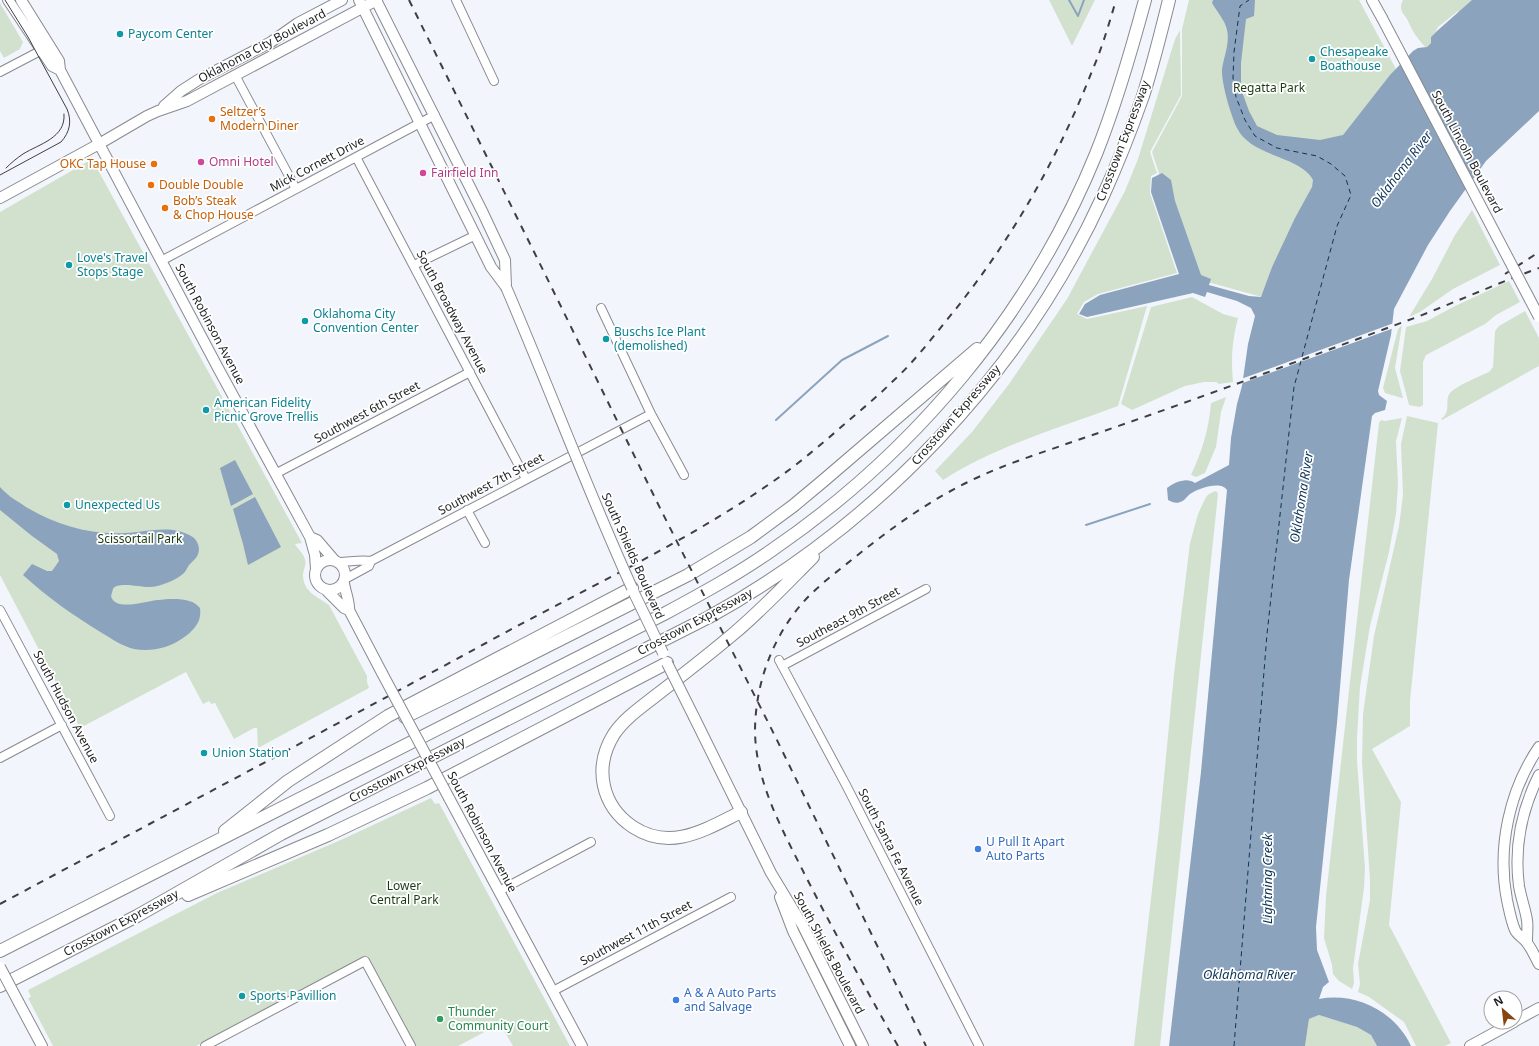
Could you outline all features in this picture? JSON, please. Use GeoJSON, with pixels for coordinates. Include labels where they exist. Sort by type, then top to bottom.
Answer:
{"type":"FeatureCollection","features":[{"type":"Feature","properties":{"kind":"highway","name":"Crosstown Expressway"},"geometry":{"type":"LineString","coordinates":[[0,951],[664,614],[712,588],[771,551],[818,516],[884,461],[940,402],[995,334],[1041,264],[1071,209],[1096,156],[1121,85],[1145,0]]}},
{"type":"Feature","properties":{"kind":"highway","name":"Crosstown Expressway"},"geometry":{"type":"LineString","coordinates":[[0,986],[137,916],[280,834],[715,614],[782,572],[842,527],[908,470],[943,434],[995,372],[1034,319],[1052,290],[1094,215],[1127,139],[1145,89],[1169,0]]}},
{"type":"Feature","properties":{"kind":"highway"},"geometry":{"type":"LineString","coordinates":[[405,717],[688,575],[751,537],[793,506],[995,334]]}},
{"type":"Feature","properties":{"kind":"highway"},"geometry":{"type":"LineString","coordinates":[[740,812],[708,828],[685,837],[664,838],[640,831],[626,822],[610,803],[603,780],[602,769],[608,744],[615,733],[630,716],[749,620],[842,527]]}},
{"type":"Feature","properties":{"kind":"highway"},"geometry":{"type":"LineString","coordinates":[[205,847],[288,781],[388,716],[633,591]]}},
{"type":"Feature","properties":{"kind":"highway"},"geometry":{"type":"LineString","coordinates":[[137,916],[338,830],[427,788],[668,663]]}},
{"type":"Feature","properties":{"kind":"main road"},"geometry":{"type":"LineString","coordinates":[[8,0],[52,66],[59,66],[21,0]]}},
{"type":"Feature","properties":{"kind":"main road","name":"Oklahoma City Boulevard"},"geometry":{"type":"LineString","coordinates":[[158,111],[181,91],[198,80],[271,42],[298,24],[342,0]]}},
{"type":"Feature","properties":{"kind":"main road","name":"Oklahoma City Boulevard"},"geometry":{"type":"LineString","coordinates":[[0,198],[158,111],[187,100],[235,76],[361,4],[377,0]]}},
{"type":"Feature","properties":{"kind":"main road","name":"South Shields Boulevard"},"geometry":{"type":"LineString","coordinates":[[377,0],[435,115],[505,260],[506,288]]}},
{"type":"Feature","properties":{"kind":"main road","name":"South Lincoln Boulevard"},"geometry":{"type":"LineString","coordinates":[[1372,0],[1539,317]]}},
{"type":"Feature","properties":{"kind":"main road","name":"South Shields Boulevard"},"geometry":{"type":"LineString","coordinates":[[361,4],[491,268],[506,288],[532,348],[586,485],[633,591],[740,812],[771,873],[803,926],[862,1046]]}},
{"type":"Feature","properties":{"kind":"main road","name":"South Robinson Avenue"},"geometry":{"type":"LineString","coordinates":[[59,66],[161,261],[310,536],[315,555],[316,569]]}},
{"type":"Feature","properties":{"kind":"main road"},"geometry":{"type":"LineString","coordinates":[[476,235],[483,213]]}},
{"type":"Feature","properties":{"kind":"main road","name":"South Robinson Avenue"},"geometry":{"type":"LineString","coordinates":[[310,536],[317,540],[337,562]]}},
{"type":"Feature","properties":{"kind":"main road"},"geometry":{"type":"LineString","coordinates":[[324,562],[337,562],[345,570],[345,581],[337,589],[327,591],[316,583],[316,569],[324,562]]}},
{"type":"Feature","properties":{"kind":"main road","name":"South Robinson Avenue"},"geometry":{"type":"LineString","coordinates":[[345,581],[346,598],[349,605],[349,610],[582,1046]]}},
{"type":"Feature","properties":{"kind":"main road","name":"South Robinson Avenue"},"geometry":{"type":"LineString","coordinates":[[327,591],[344,608],[349,610]]}},
{"type":"Feature","properties":{"kind":"main road"},"geometry":{"type":"LineString","coordinates":[[1539,747],[1531,760],[1516,794],[1508,818],[1504,844],[1504,869],[1508,907],[1515,931],[1527,941],[1539,964]]}},
{"type":"Feature","properties":{"kind":"main road"},"geometry":{"type":"LineString","coordinates":[[1527,941],[1527,920],[1519,885],[1518,851],[1524,815],[1539,775]]}},
{"type":"Feature","properties":{"kind":"main road","name":"South Shields Boulevard"},"geometry":{"type":"LineString","coordinates":[[771,873],[793,932],[850,1046]]}},
{"type":"Feature","properties":{"kind":"main road"},"geometry":{"type":"LineString","coordinates":[[0,967],[42,1046]]}},
{"type":"Feature","properties":{"kind":"main road"},"geometry":{"type":"LineString","coordinates":[[1523,1017],[1539,1008]]}},
{"type":"Feature","properties":{"kind":"main road"},"geometry":{"type":"LineString","coordinates":[[1470,1046],[1499,1030]]}},
{"type":"Feature","properties":{"kind":"street"},"geometry":{"type":"LineString","coordinates":[[456,0],[494,81]]}},
{"type":"Feature","properties":{"kind":"street"},"geometry":{"type":"LineString","coordinates":[[0,72],[42,50]]}},
{"type":"Feature","properties":{"kind":"street"},"geometry":{"type":"LineString","coordinates":[[235,76],[296,189]]}},
{"type":"Feature","properties":{"kind":"street","name":"Mick Cornett Drive"},"geometry":{"type":"LineString","coordinates":[[161,261],[435,115]]}},
{"type":"Feature","properties":{"kind":"street","name":"South Broadway Avenue"},"geometry":{"type":"LineString","coordinates":[[356,157],[526,479]]}},
{"type":"Feature","properties":{"kind":"street"},"geometry":{"type":"LineString","coordinates":[[414,266],[476,235]]}},
{"type":"Feature","properties":{"kind":"street"},"geometry":{"type":"LineString","coordinates":[[601,308],[652,414],[684,475]]}},
{"type":"Feature","properties":{"kind":"street","name":"Southwest 6th Street"},"geometry":{"type":"LineString","coordinates":[[276,474],[470,372]]}},
{"type":"Feature","properties":{"kind":"street","name":"Southwest 7th Street"},"geometry":{"type":"LineString","coordinates":[[337,562],[371,561],[652,414]]}},
{"type":"Feature","properties":{"kind":"street"},"geometry":{"type":"LineString","coordinates":[[467,510],[485,543]]}},
{"type":"Feature","properties":{"kind":"street"},"geometry":{"type":"LineString","coordinates":[[345,581],[369,566],[371,561]]}},
{"type":"Feature","properties":{"kind":"street","name":"Southeast 9th Street"},"geometry":{"type":"LineString","coordinates":[[781,663],[926,589]]}},
{"type":"Feature","properties":{"kind":"street","name":"South Hudson Avenue"},"geometry":{"type":"LineString","coordinates":[[0,610],[2,620],[62,725],[110,816]]}},
{"type":"Feature","properties":{"kind":"street","name":"South Santa Fe Avenue"},"geometry":{"type":"LineString","coordinates":[[781,663],[979,1046]]}},
{"type":"Feature","properties":{"kind":"street"},"geometry":{"type":"LineString","coordinates":[[0,758],[62,725]]}},
{"type":"Feature","properties":{"kind":"street"},"geometry":{"type":"LineString","coordinates":[[499,891],[591,842]]}},
{"type":"Feature","properties":{"kind":"street","name":"Southwest 11th Street"},"geometry":{"type":"LineString","coordinates":[[553,991],[731,897]]}},
{"type":"Feature","properties":{"kind":"street"},"geometry":{"type":"LineString","coordinates":[[205,1046],[365,961],[411,1046]]}},
{"type":"Feature","properties":{"kind":"green space"},"geometry":{"type":"Polygon","coordinates":[[[1049,0],[1095,0],[1072,46],[1049,0]]]}},
{"type":"Feature","properties":{"kind":"green space","name":"Regatta Park"},"geometry":{"type":"Polygon","coordinates":[[[1189,0],[1359,0],[1396,69],[1343,135],[1272,267],[1262,297],[1193,278],[1152,152],[1182,96],[1182,29],[1189,0]]]}},
{"type":"Feature","properties":{"kind":"green space"},"geometry":{"type":"Polygon","coordinates":[[[1403,0],[1484,0],[1465,20],[1458,11],[1438,27],[1431,37],[1431,43],[1426,48],[1414,33],[1401,10],[1403,0]]]}},
{"type":"Feature","properties":{"kind":"green space"},"geometry":{"type":"Polygon","coordinates":[[[0,3],[23,42],[20,49],[4,58],[0,51],[0,3]]]}},
{"type":"Feature","properties":{"kind":"green space"},"geometry":{"type":"Polygon","coordinates":[[[1180,30],[1181,95],[1150,152],[1157,173],[1151,176],[1150,193],[1177,273],[1098,294],[1084,302],[1077,314],[1087,319],[1147,306],[1118,406],[1006,447],[963,468],[943,480],[935,471],[972,432],[1009,384],[1067,299],[1125,191],[1138,159],[1175,39],[1180,30]]]}},
{"type":"Feature","properties":{"kind":"green space","name":"Scissortail Park"},"geometry":{"type":"Polygon","coordinates":[[[92,159],[302,543],[295,544],[302,553],[306,564],[303,575],[308,590],[329,605],[367,676],[369,688],[258,748],[257,728],[254,728],[234,739],[215,703],[211,704],[209,701],[203,704],[186,672],[80,728],[0,575],[0,212],[92,159]]]}},
{"type":"Feature","properties":{"kind":"green space"},"geometry":{"type":"Polygon","coordinates":[[[1472,210],[1500,265],[1453,289],[1420,312],[1409,317],[1432,279],[1455,235],[1472,210]]]}},
{"type":"Feature","properties":{"kind":"green space"},"geometry":{"type":"Polygon","coordinates":[[[1509,281],[1520,302],[1496,315],[1485,324],[1426,355],[1423,362],[1423,405],[1420,407],[1409,405],[1400,371],[1406,327],[1427,321],[1455,306],[1509,281]]]}},
{"type":"Feature","properties":{"kind":"green space"},"geometry":{"type":"Polygon","coordinates":[[[1192,297],[1223,314],[1238,318],[1232,350],[1233,382],[1219,384],[1216,382],[1204,382],[1185,386],[1132,410],[1121,404],[1151,307],[1192,297]]]}},
{"type":"Feature","properties":{"kind":"green space"},"geometry":{"type":"Polygon","coordinates":[[[1525,311],[1539,338],[1539,366],[1442,420],[1441,419],[1446,413],[1448,396],[1450,393],[1463,384],[1489,372],[1493,367],[1495,331],[1499,326],[1525,311]]]}},
{"type":"Feature","properties":{"kind":"green space"},"geometry":{"type":"Polygon","coordinates":[[[1402,325],[1395,368],[1403,398],[1385,393],[1383,388],[1398,329],[1402,325]]]}},
{"type":"Feature","properties":{"kind":"green space"},"geometry":{"type":"Polygon","coordinates":[[[1226,397],[1221,412],[1216,447],[1205,473],[1196,477],[1191,475],[1209,422],[1211,403],[1226,397]]]}},
{"type":"Feature","properties":{"kind":"green space"},"geometry":{"type":"Polygon","coordinates":[[[1407,416],[1438,423],[1410,701],[1410,726],[1372,749],[1401,802],[1389,925],[1451,1043],[1445,1046],[1416,1046],[1404,1022],[1369,997],[1358,992],[1360,984],[1358,964],[1370,900],[1362,763],[1363,714],[1374,636],[1399,526],[1403,495],[1401,444],[1407,416]]]}},
{"type":"Feature","properties":{"kind":"green space"},"geometry":{"type":"Polygon","coordinates":[[[1402,418],[1396,441],[1398,484],[1396,514],[1389,552],[1370,626],[1360,687],[1357,761],[1365,868],[1364,888],[1353,968],[1354,983],[1352,989],[1339,981],[1333,974],[1332,965],[1324,938],[1326,896],[1379,423],[1381,420],[1385,421],[1402,418]]]}},
{"type":"Feature","properties":{"kind":"green space"},"geometry":{"type":"Polygon","coordinates":[[[1215,491],[1218,494],[1160,1046],[1134,1046],[1159,829],[1174,674],[1190,543],[1198,514],[1206,497],[1215,491]]]}},
{"type":"Feature","properties":{"kind":"green space","name":"Lower Central Park"},"geometry":{"type":"Polygon","coordinates":[[[431,798],[435,804],[439,803],[570,1046],[513,1046],[500,1024],[458,1046],[415,1046],[367,956],[196,1046],[53,1046],[28,998],[31,997],[28,990],[217,893],[343,839],[431,798]]]}},
{"type":"Feature","properties":{"kind":"green space"},"geometry":{"type":"Polygon","coordinates":[[[1319,1015],[1357,1027],[1371,1035],[1377,1046],[1305,1046],[1309,1019],[1319,1015]]]}},
{"type":"Feature","properties":{"kind":"water","name":"Oklahoma River"},"geometry":{"type":"Polygon","coordinates":[[[1213,0],[1255,0],[1254,16],[1246,19],[1241,63],[1241,89],[1249,111],[1257,126],[1277,135],[1320,140],[1343,135],[1390,75],[1413,51],[1418,48],[1427,47],[1431,43],[1431,37],[1472,0],[1539,0],[1539,111],[1486,161],[1450,211],[1428,245],[1394,309],[1391,335],[1378,391],[1379,395],[1387,401],[1385,410],[1375,413],[1372,416],[1349,580],[1337,723],[1316,927],[1317,950],[1329,982],[1323,987],[1319,999],[1346,998],[1372,1007],[1395,1023],[1411,1046],[1377,1046],[1371,1035],[1357,1027],[1319,1015],[1309,1019],[1305,1046],[1169,1046],[1201,772],[1227,490],[1220,486],[1209,486],[1193,492],[1183,501],[1176,503],[1168,500],[1167,488],[1185,480],[1195,483],[1229,465],[1231,438],[1242,386],[1248,344],[1255,316],[1251,308],[1237,301],[1207,292],[1205,297],[1193,293],[1087,317],[1079,314],[1085,304],[1100,295],[1179,274],[1151,192],[1152,178],[1162,173],[1171,180],[1175,201],[1201,275],[1211,279],[1209,285],[1249,296],[1261,297],[1272,267],[1295,218],[1312,187],[1313,180],[1307,172],[1298,166],[1253,145],[1244,138],[1237,128],[1227,99],[1222,75],[1228,35],[1223,19],[1212,3],[1213,0]]]}},
{"type":"Feature","properties":{"kind":"water"},"geometry":{"type":"Polygon","coordinates":[[[235,460],[253,494],[231,506],[220,468],[235,460]]]}},
{"type":"Feature","properties":{"kind":"water"},"geometry":{"type":"Polygon","coordinates":[[[0,487],[26,507],[49,519],[74,528],[112,533],[175,530],[183,532],[194,538],[199,546],[197,556],[181,576],[164,584],[155,586],[147,587],[120,585],[113,589],[111,596],[118,604],[124,605],[169,599],[191,601],[200,608],[200,617],[194,629],[178,641],[166,647],[147,650],[134,649],[117,642],[92,627],[51,599],[23,575],[32,564],[47,571],[52,571],[59,561],[57,554],[0,510],[0,487]]]}},
{"type":"Feature","properties":{"kind":"water"},"geometry":{"type":"Polygon","coordinates":[[[255,497],[281,547],[248,565],[233,509],[255,497]]]}},
{"type":"Feature","properties":{"kind":"pier"},"geometry":{"type":"Polygon","coordinates":[[[1394,323],[1394,328],[1240,384],[1241,379],[1394,323]]]}},
{"type":"Feature","properties":{"kind":"waterway"},"geometry":{"type":"LineString","coordinates":[[1069,0],[1078,16]]}},
{"type":"Feature","properties":{"kind":"waterway"},"geometry":{"type":"LineString","coordinates":[[1078,16],[1084,0]]}},
{"type":"Feature","properties":{"kind":"waterway"},"geometry":{"type":"LineString","coordinates":[[776,420],[842,360],[888,336]]}},
{"type":"Feature","properties":{"kind":"waterway"},"geometry":{"type":"LineString","coordinates":[[1086,525],[1150,504]]}},
{"type":"Feature","properties":{"kind":"ferry route"},"geometry":{"type":"LineString","coordinates":[[1234,1046],[1267,634],[1294,387],[1337,226],[1351,195],[1345,176],[1331,164],[1317,156],[1277,148],[1255,136],[1245,120],[1236,97],[1233,78],[1234,52],[1240,6],[1249,0]]}},
{"type":"Feature","properties":{"kind":"tram line"},"geometry":{"type":"LineString","coordinates":[[0,175],[61,142],[68,130],[70,122],[67,109],[28,37],[5,0]]}},
{"type":"Feature","properties":{"kind":"tram line"},"geometry":{"type":"LineString","coordinates":[[6,168],[23,154],[56,135],[61,129],[64,114]]}},
{"type":"Feature","properties":{"kind":"railway"},"geometry":{"type":"LineString","coordinates":[[409,0],[658,504],[775,736],[926,1046]]}},
{"type":"Feature","properties":{"kind":"railway"},"geometry":{"type":"LineString","coordinates":[[0,904],[671,545],[743,502],[805,458],[876,397],[906,368],[946,321],[990,263],[1029,202],[1063,137],[1099,54],[1116,0]]}},
{"type":"Feature","properties":{"kind":"railway"},"geometry":{"type":"LineString","coordinates":[[1505,274],[1539,252]]}},
{"type":"Feature","properties":{"kind":"railway"},"geometry":{"type":"LineString","coordinates":[[898,1046],[838,939],[787,840],[765,787],[760,769],[756,751],[755,732],[756,713],[763,676],[777,642],[786,625],[797,610],[825,581],[895,526],[938,498],[994,470],[1198,398],[1417,317],[1539,268]]}},
{"type":"Feature","properties":{"kind":"place","name":"Paycom Center"},"geometry":{"type":"Point","coordinates":[120,34]}},
{"type":"Feature","properties":{"kind":"place","name":"Chesapeake Boathouse"},"geometry":{"type":"Point","coordinates":[1312,59]}},
{"type":"Feature","properties":{"kind":"place","name":"Seltzer’s Modern Diner"},"geometry":{"type":"Point","coordinates":[212,119]}},
{"type":"Feature","properties":{"kind":"place","name":"Omni Hotel"},"geometry":{"type":"Point","coordinates":[201,162]}},
{"type":"Feature","properties":{"kind":"place","name":"OKC Tap House"},"geometry":{"type":"Point","coordinates":[154,164]}},
{"type":"Feature","properties":{"kind":"place","name":"Fairfield Inn"},"geometry":{"type":"Point","coordinates":[423,173]}},
{"type":"Feature","properties":{"kind":"place","name":"Double Double"},"geometry":{"type":"Point","coordinates":[151,185]}},
{"type":"Feature","properties":{"kind":"place","name":"Bob’s Steak & Chop House"},"geometry":{"type":"Point","coordinates":[165,208]}},
{"type":"Feature","properties":{"kind":"place","name":"Love's Travel Stops Stage"},"geometry":{"type":"Point","coordinates":[69,265]}},
{"type":"Feature","properties":{"kind":"place","name":"Oklahoma City Convention Center"},"geometry":{"type":"Point","coordinates":[305,321]}},
{"type":"Feature","properties":{"kind":"place","name":"Buschs Ice Plant (demolished)"},"geometry":{"type":"Point","coordinates":[606,339]}},
{"type":"Feature","properties":{"kind":"place","name":"American Fidelity Picnic Grove Trellis"},"geometry":{"type":"Point","coordinates":[206,410]}},
{"type":"Feature","properties":{"kind":"place","name":"Unexpected Us"},"geometry":{"type":"Point","coordinates":[67,505]}},
{"type":"Feature","properties":{"kind":"place","name":"Union Station"},"geometry":{"type":"Point","coordinates":[204,753]}},
{"type":"Feature","properties":{"kind":"place","name":"U Pull It Apart Auto Parts"},"geometry":{"type":"Point","coordinates":[978,849]}},
{"type":"Feature","properties":{"kind":"place","name":"Sports Pavillion"},"geometry":{"type":"Point","coordinates":[242,996]}},
{"type":"Feature","properties":{"kind":"place","name":"A & A Auto Parts and Salvage"},"geometry":{"type":"Point","coordinates":[676,1000]}},
{"type":"Feature","properties":{"kind":"place","name":"Thunder Community Court"},"geometry":{"type":"Point","coordinates":[440,1019]}},
{"type":"Feature","properties":{"kind":"water label","name":"Lightning Creek"},"geometry":{"type":"Point","coordinates":[1267,879]}}]}
